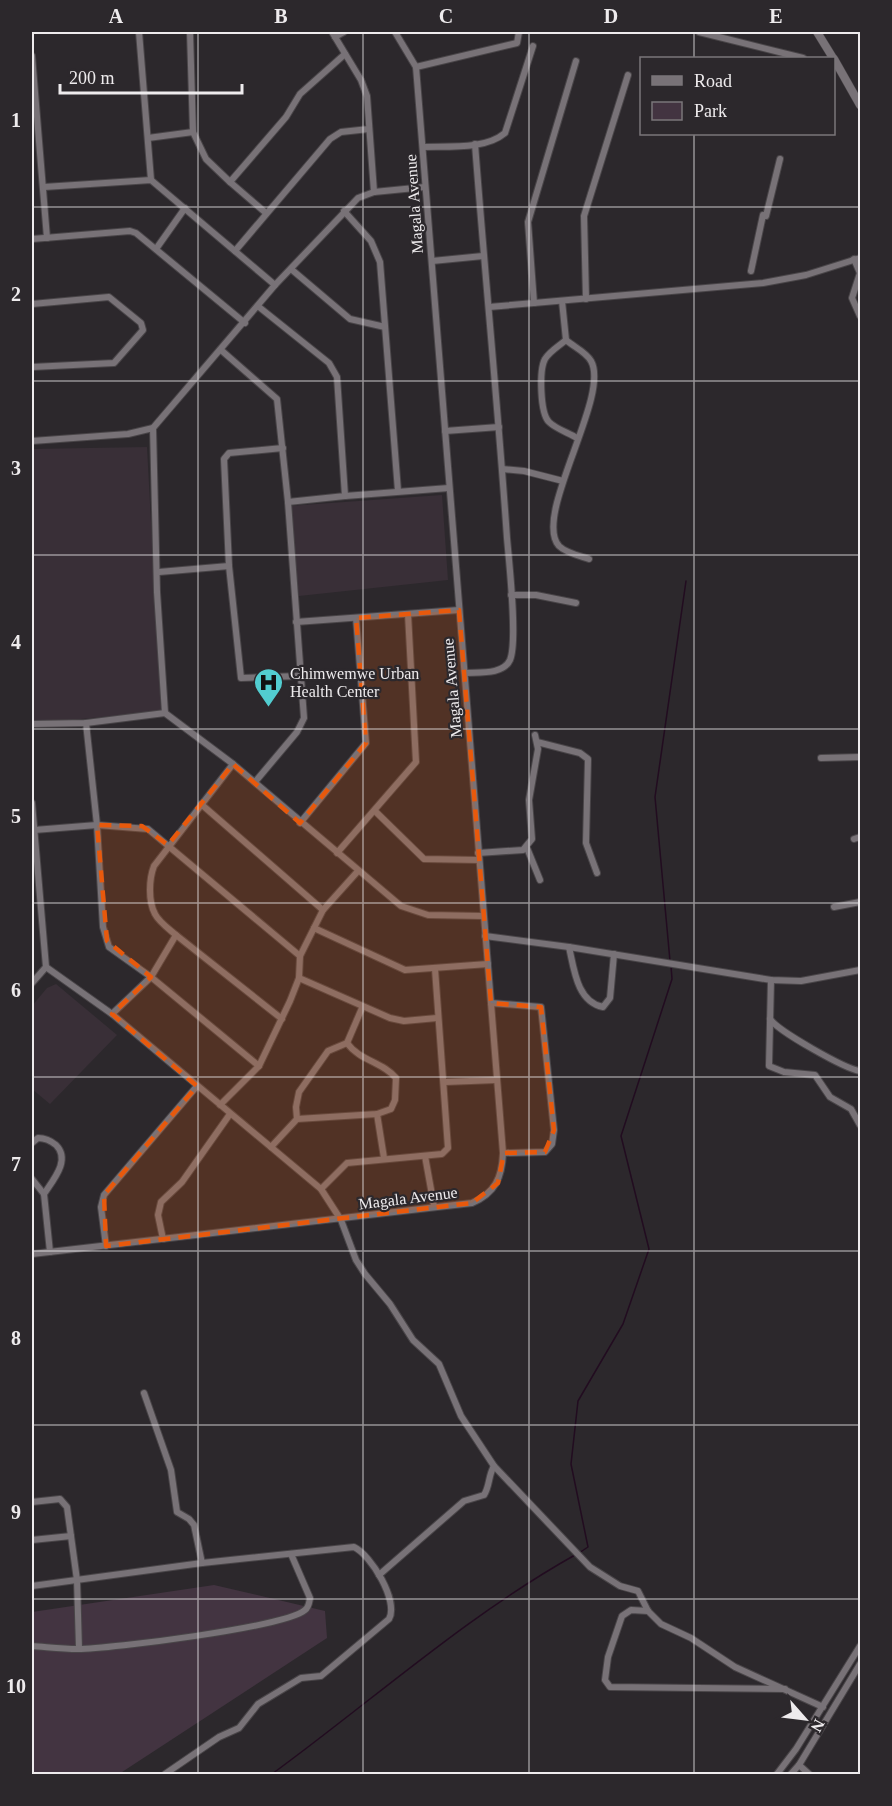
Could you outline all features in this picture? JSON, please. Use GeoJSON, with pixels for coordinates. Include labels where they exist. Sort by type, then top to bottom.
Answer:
{"type":"FeatureCollection","features":[{"type":"Feature","properties":{"kind":"street"},"geometry":{"type":"LineString","coordinates":[[139,32],[151,180]]}},
{"type":"Feature","properties":{"kind":"street"},"geometry":{"type":"LineString","coordinates":[[190,32],[193,132],[206,159],[266,213]]}},
{"type":"Feature","properties":{"kind":"street"},"geometry":{"type":"LineString","coordinates":[[344,32],[334,34],[361,80],[367,96],[374,192]]}},
{"type":"Feature","properties":{"kind":"street","name":"Magala Avenue"},"geometry":{"type":"LineString","coordinates":[[32,1254],[341,1220],[434,1206],[472,1203],[490,1192],[501,1173],[503,1153],[416,67],[395,32]]}},
{"type":"Feature","properties":{"kind":"street"},"geometry":{"type":"LineString","coordinates":[[416,67],[517,43],[519,32]]}},
{"type":"Feature","properties":{"kind":"street"},"geometry":{"type":"LineString","coordinates":[[699,32],[799,57]]}},
{"type":"Feature","properties":{"kind":"street"},"geometry":{"type":"LineString","coordinates":[[816,32],[832,57]]}},
{"type":"Feature","properties":{"kind":"street"},"geometry":{"type":"LineString","coordinates":[[423,147],[475,144],[497,140],[508,127],[532,45]]}},
{"type":"Feature","properties":{"kind":"street"},"geometry":{"type":"LineString","coordinates":[[230,182],[286,117],[300,94],[345,54]]}},
{"type":"Feature","properties":{"kind":"street"},"geometry":{"type":"LineString","coordinates":[[32,56],[47,238]]}},
{"type":"Feature","properties":{"kind":"street"},"geometry":{"type":"LineString","coordinates":[[534,303],[528,222],[576,61]]}},
{"type":"Feature","properties":{"kind":"street"},"geometry":{"type":"LineString","coordinates":[[836,66],[861,105]]}},
{"type":"Feature","properties":{"kind":"street"},"geometry":{"type":"LineString","coordinates":[[586,299],[584,216],[628,75]]}},
{"type":"Feature","properties":{"kind":"street"},"geometry":{"type":"LineString","coordinates":[[235,251],[330,139],[341,132],[369,129]]}},
{"type":"Feature","properties":{"kind":"street"},"geometry":{"type":"LineString","coordinates":[[148,138],[193,132]]}},
{"type":"Feature","properties":{"kind":"street"},"geometry":{"type":"LineString","coordinates":[[465,673],[499,670],[510,659],[511,595],[475,144]]}},
{"type":"Feature","properties":{"kind":"street"},"geometry":{"type":"LineString","coordinates":[[751,271],[780,159]]}},
{"type":"Feature","properties":{"kind":"street"},"geometry":{"type":"LineString","coordinates":[[44,188],[151,180],[275,285]]}},
{"type":"Feature","properties":{"kind":"street"},"geometry":{"type":"LineString","coordinates":[[32,441],[128,434],[153,428],[259,307],[275,285],[358,198],[374,192],[425,187]]}},
{"type":"Feature","properties":{"kind":"street"},"geometry":{"type":"LineString","coordinates":[[156,249],[185,208]]}},
{"type":"Feature","properties":{"kind":"street"},"geometry":{"type":"LineString","coordinates":[[344,211],[377,250],[380,262],[398,492]]}},
{"type":"Feature","properties":{"kind":"street"},"geometry":{"type":"LineString","coordinates":[[32,239],[130,231],[144,238],[244,323]]}},
{"type":"Feature","properties":{"kind":"street"},"geometry":{"type":"LineString","coordinates":[[432,261],[483,256]]}},
{"type":"Feature","properties":{"kind":"street"},"geometry":{"type":"LineString","coordinates":[[489,307],[763,284],[806,275],[857,259],[860,273],[852,298],[861,316]]}},
{"type":"Feature","properties":{"kind":"street"},"geometry":{"type":"LineString","coordinates":[[291,269],[350,319],[385,327]]}},
{"type":"Feature","properties":{"kind":"street"},"geometry":{"type":"LineString","coordinates":[[32,304],[109,297],[141,323],[143,330],[114,363],[32,367]]}},
{"type":"Feature","properties":{"kind":"street"},"geometry":{"type":"LineString","coordinates":[[562,301],[566,340],[591,362],[594,374],[590,403],[562,481],[555,523],[556,540],[565,550],[589,559]]}},
{"type":"Feature","properties":{"kind":"street"},"geometry":{"type":"LineString","coordinates":[[259,307],[334,369],[337,377],[345,496]]}},
{"type":"Feature","properties":{"kind":"street"},"geometry":{"type":"LineString","coordinates":[[566,340],[549,354],[544,362],[542,372],[544,413],[554,426],[577,438]]}},
{"type":"Feature","properties":{"kind":"street"},"geometry":{"type":"LineString","coordinates":[[221,350],[277,399],[288,502],[304,718],[301,726],[255,782]]}},
{"type":"Feature","properties":{"kind":"street"},"geometry":{"type":"LineString","coordinates":[[445,431],[499,427]]}},
{"type":"Feature","properties":{"kind":"street"},"geometry":{"type":"LineString","coordinates":[[153,428],[159,572],[157,592],[165,713]]}},
{"type":"Feature","properties":{"kind":"street"},"geometry":{"type":"LineString","coordinates":[[283,448],[229,453],[224,459],[229,566],[241,678],[300,676]]}},
{"type":"Feature","properties":{"kind":"street"},"geometry":{"type":"LineString","coordinates":[[502,469],[524,471],[562,481]]}},
{"type":"Feature","properties":{"kind":"street"},"geometry":{"type":"LineString","coordinates":[[288,502],[449,488]]}},
{"type":"Feature","properties":{"kind":"street"},"geometry":{"type":"LineString","coordinates":[[159,572],[229,566]]}},
{"type":"Feature","properties":{"kind":"street"},"geometry":{"type":"LineString","coordinates":[[511,595],[536,595],[576,603]]}},
{"type":"Feature","properties":{"kind":"street"},"geometry":{"type":"LineString","coordinates":[[296,622],[459,610]]}},
{"type":"Feature","properties":{"kind":"street"},"geometry":{"type":"LineString","coordinates":[[337,853],[416,762],[408,614]]}},
{"type":"Feature","properties":{"kind":"street"},"geometry":{"type":"LineString","coordinates":[[300,823],[366,743],[356,618]]}},
{"type":"Feature","properties":{"kind":"street"},"geometry":{"type":"LineString","coordinates":[[32,724],[86,723],[165,713],[233,764],[300,823],[401,906],[416,913],[445,917],[483,916]]}},
{"type":"Feature","properties":{"kind":"street"},"geometry":{"type":"LineString","coordinates":[[86,723],[97,825],[98,873],[107,941],[114,951],[151,977],[259,1066]]}},
{"type":"Feature","properties":{"kind":"street"},"geometry":{"type":"LineString","coordinates":[[540,880],[527,848],[533,831],[528,800],[538,749],[536,739],[580,753],[588,759],[586,843],[597,873]]}},
{"type":"Feature","properties":{"kind":"street"},"geometry":{"type":"LineString","coordinates":[[821,758],[861,757]]}},
{"type":"Feature","properties":{"kind":"street"},"geometry":{"type":"LineString","coordinates":[[233,764],[154,866],[150,882],[154,914],[176,935],[282,1019]]}},
{"type":"Feature","properties":{"kind":"street"},"geometry":{"type":"LineString","coordinates":[[32,803],[46,967],[32,983]]}},
{"type":"Feature","properties":{"kind":"street"},"geometry":{"type":"LineString","coordinates":[[201,804],[323,910]]}},
{"type":"Feature","properties":{"kind":"street"},"geometry":{"type":"LineString","coordinates":[[375,811],[424,859],[478,857],[527,848]]}},
{"type":"Feature","properties":{"kind":"street"},"geometry":{"type":"LineString","coordinates":[[34,830],[97,825],[142,826],[154,832],[300,956]]}},
{"type":"Feature","properties":{"kind":"street"},"geometry":{"type":"LineString","coordinates":[[220,1105],[259,1066],[299,978],[300,956],[323,910],[358,871]]}},
{"type":"Feature","properties":{"kind":"street"},"geometry":{"type":"LineString","coordinates":[[834,907],[861,902]]}},
{"type":"Feature","properties":{"kind":"street"},"geometry":{"type":"LineString","coordinates":[[314,928],[395,968],[414,970],[488,964]]}},
{"type":"Feature","properties":{"kind":"street"},"geometry":{"type":"LineString","coordinates":[[112,1014],[151,977],[176,935]]}},
{"type":"Feature","properties":{"kind":"street"},"geometry":{"type":"LineString","coordinates":[[485,936],[614,954],[771,980],[801,981],[861,970]]}},
{"type":"Feature","properties":{"kind":"street"},"geometry":{"type":"LineString","coordinates":[[568,947],[578,982],[585,996],[590,1002],[603,1006],[610,998],[614,954]]}},
{"type":"Feature","properties":{"kind":"street"},"geometry":{"type":"LineString","coordinates":[[46,967],[112,1014],[321,1189],[341,1220],[356,1260],[390,1304],[413,1340],[439,1364],[461,1416],[494,1466],[567,1544],[578,1551],[582,1559],[600,1574],[620,1586],[638,1591],[648,1611],[661,1624],[691,1638],[735,1667],[823,1707]]}},
{"type":"Feature","properties":{"kind":"street"},"geometry":{"type":"LineString","coordinates":[[321,1189],[347,1163],[442,1154],[448,1148],[435,969]]}},
{"type":"Feature","properties":{"kind":"street"},"geometry":{"type":"LineString","coordinates":[[299,978],[362,1008],[397,1020],[437,1018]]}},
{"type":"Feature","properties":{"kind":"street"},"geometry":{"type":"LineString","coordinates":[[771,980],[769,1066],[784,1072],[815,1075],[830,1097],[851,1109],[861,1125]]}},
{"type":"Feature","properties":{"kind":"street"},"geometry":{"type":"LineString","coordinates":[[491,1003],[542,1007],[554,1130],[552,1144],[544,1152],[503,1153]]}},
{"type":"Feature","properties":{"kind":"street"},"geometry":{"type":"LineString","coordinates":[[297,1119],[296,1107],[299,1092],[328,1051],[347,1043],[362,1008]]}},
{"type":"Feature","properties":{"kind":"street"},"geometry":{"type":"LineString","coordinates":[[769,1018],[783,1032],[798,1038],[846,1067],[861,1071]]}},
{"type":"Feature","properties":{"kind":"street"},"geometry":{"type":"LineString","coordinates":[[271,1147],[297,1119],[377,1114],[393,1105],[396,1078],[388,1071],[357,1055],[347,1043]]}},
{"type":"Feature","properties":{"kind":"street"},"geometry":{"type":"LineString","coordinates":[[445,1082],[496,1080]]}},
{"type":"Feature","properties":{"kind":"street"},"geometry":{"type":"LineString","coordinates":[[106,1246],[101,1207],[104,1195],[197,1086]]}},
{"type":"Feature","properties":{"kind":"street"},"geometry":{"type":"LineString","coordinates":[[163,1239],[158,1215],[162,1202],[182,1182],[230,1114]]}},
{"type":"Feature","properties":{"kind":"street"},"geometry":{"type":"LineString","coordinates":[[377,1114],[384,1158]]}},
{"type":"Feature","properties":{"kind":"street"},"geometry":{"type":"LineString","coordinates":[[32,1143],[38,1138],[50,1140],[59,1149],[62,1157],[58,1174],[44,1194]]}},
{"type":"Feature","properties":{"kind":"street"},"geometry":{"type":"LineString","coordinates":[[425,1156],[434,1206]]}},
{"type":"Feature","properties":{"kind":"street"},"geometry":{"type":"LineString","coordinates":[[32,1179],[44,1194],[50,1252]]}},
{"type":"Feature","properties":{"kind":"street"},"geometry":{"type":"LineString","coordinates":[[144,1393],[171,1470],[177,1512],[194,1525],[202,1563]]}},
{"type":"Feature","properties":{"kind":"street"},"geometry":{"type":"LineString","coordinates":[[379,1575],[464,1501],[484,1495],[488,1489],[488,1476],[494,1466]]}},
{"type":"Feature","properties":{"kind":"street"},"geometry":{"type":"LineString","coordinates":[[32,1502],[60,1499],[64,1502],[77,1580],[79,1649]]}},
{"type":"Feature","properties":{"kind":"street"},"geometry":{"type":"LineString","coordinates":[[32,1540],[71,1536]]}},
{"type":"Feature","properties":{"kind":"street"},"geometry":{"type":"LineString","coordinates":[[32,1586],[202,1563],[354,1547],[360,1550],[379,1575],[392,1608],[389,1619],[321,1676],[300,1678],[258,1704],[239,1728],[219,1737],[165,1774]]}},
{"type":"Feature","properties":{"kind":"street"},"geometry":{"type":"LineString","coordinates":[[32,1646],[79,1649],[200,1635],[264,1624],[298,1614],[305,1610],[310,1598],[291,1554]]}},
{"type":"Feature","properties":{"kind":"street"},"geometry":{"type":"LineString","coordinates":[[648,1611],[632,1610],[622,1616],[606,1667],[604,1680],[610,1687],[785,1689]]}},
{"type":"Feature","properties":{"kind":"street"},"geometry":{"type":"LineString","coordinates":[[777,1774],[861,1646]]}},
{"type":"Feature","properties":{"kind":"street"},"geometry":{"type":"LineString","coordinates":[[791,1774],[799,1765],[861,1664]]}},
{"type":"Feature","properties":{"kind":"street"},"geometry":{"type":"LineString","coordinates":[[799,1765],[809,1774]]}},
{"type":"Feature","properties":{"kind":"highlighted area"},"geometry":{"type":"Polygon","coordinates":[[[459,610],[491,1003],[541,1007],[554,1130],[545,1152],[504,1153],[498,1183],[472,1203],[106,1246],[104,1195],[197,1086],[112,1014],[151,977],[107,941],[97,825],[142,826],[168,845],[233,764],[300,823],[366,743],[356,618],[459,610]]]}},
{"type":"Feature","properties":{"kind":"shaded area"},"geometry":{"type":"Polygon","coordinates":[[[147,447],[161,711],[32,724],[32,449],[147,447]]]}},
{"type":"Feature","properties":{"kind":"shaded area"},"geometry":{"type":"Polygon","coordinates":[[[442,495],[448,580],[299,596],[289,506],[442,495]]]}},
{"type":"Feature","properties":{"kind":"shaded area"},"geometry":{"type":"Polygon","coordinates":[[[56,984],[117,1035],[50,1104],[32,1089],[32,1006],[47,988],[56,984]]]}},
{"type":"Feature","properties":{"kind":"green space"},"geometry":{"type":"Polygon","coordinates":[[[214,1585],[325,1611],[327,1638],[119,1774],[32,1774],[32,1612],[214,1585]]]}},
{"type":"Feature","properties":{"kind":"waterway"},"geometry":{"type":"LineString","coordinates":[[670,961],[655,797],[686,581]]}},
{"type":"Feature","properties":{"kind":"waterway"},"geometry":{"type":"LineString","coordinates":[[579,1553],[588,1547],[571,1464],[578,1401],[623,1324],[649,1249],[621,1136],[672,979],[671,966]]}},
{"type":"Feature","properties":{"kind":"waterway"},"geometry":{"type":"LineString","coordinates":[[272,1774],[458,1632],[535,1579],[575,1555]]}},
{"type":"Feature","properties":{"kind":"place","name":"Chimwemwe Urban Health Center"},"geometry":{"type":"Point","coordinates":[269,708]}}]}
